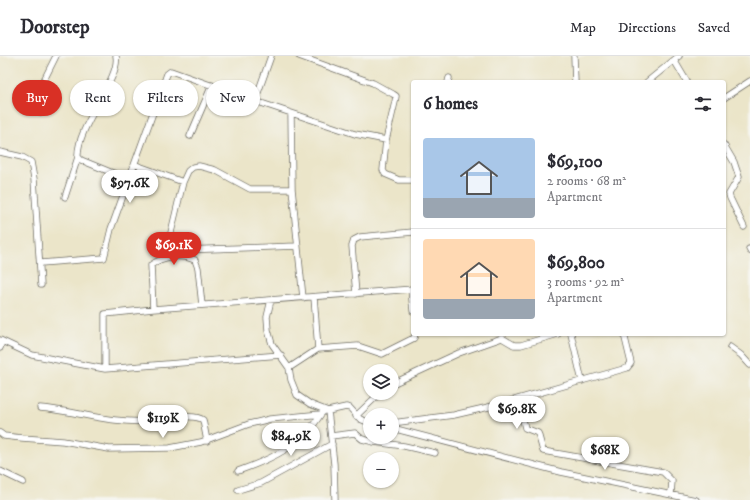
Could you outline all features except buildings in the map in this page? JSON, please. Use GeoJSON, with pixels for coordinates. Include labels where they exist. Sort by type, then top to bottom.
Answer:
{"type":"FeatureCollection","features":[{"type":"Feature","properties":{"kind":"street"},"geometry":{"type":"LineString","coordinates":[[44,80],[56,56]]}},
{"type":"Feature","properties":{"kind":"street"},"geometry":{"type":"LineString","coordinates":[[65,197],[78,157],[84,131],[111,79],[117,62],[116,56]]}},
{"type":"Feature","properties":{"kind":"street"},"geometry":{"type":"LineString","coordinates":[[260,87],[271,56]]}},
{"type":"Feature","properties":{"kind":"street"},"geometry":{"type":"LineString","coordinates":[[299,56],[373,83],[396,96],[386,140],[383,170],[385,174],[399,180],[411,180]]}},
{"type":"Feature","properties":{"kind":"street"},"geometry":{"type":"LineString","coordinates":[[574,56],[575,80]]}},
{"type":"Feature","properties":{"kind":"street"},"geometry":{"type":"LineString","coordinates":[[649,80],[679,56]]}},
{"type":"Feature","properties":{"kind":"street"},"geometry":{"type":"LineString","coordinates":[[674,60],[686,80]]}},
{"type":"Feature","properties":{"kind":"street"},"geometry":{"type":"LineString","coordinates":[[41,263],[104,258],[111,230],[136,165],[167,74],[171,71],[177,71],[206,83]]}},
{"type":"Feature","properties":{"kind":"street"},"geometry":{"type":"LineString","coordinates":[[726,97],[749,83]]}},
{"type":"Feature","properties":{"kind":"street"},"geometry":{"type":"LineString","coordinates":[[190,136],[206,99]]}},
{"type":"Feature","properties":{"kind":"street"},"geometry":{"type":"LineString","coordinates":[[260,103],[355,134],[386,140]]}},
{"type":"Feature","properties":{"kind":"street"},"geometry":{"type":"LineString","coordinates":[[291,113],[292,189],[303,298]]}},
{"type":"Feature","properties":{"kind":"street"},"geometry":{"type":"LineString","coordinates":[[726,148],[734,162],[739,177],[729,194],[744,227]]}},
{"type":"Feature","properties":{"kind":"street"},"geometry":{"type":"LineString","coordinates":[[0,152],[22,156],[31,162],[34,179],[41,263],[41,285]]}},
{"type":"Feature","properties":{"kind":"street"},"geometry":{"type":"LineString","coordinates":[[78,157],[81,160],[130,180]]}},
{"type":"Feature","properties":{"kind":"street"},"geometry":{"type":"LineString","coordinates":[[136,165],[183,182]]}},
{"type":"Feature","properties":{"kind":"street"},"geometry":{"type":"LineString","coordinates":[[292,189],[250,189],[215,170],[199,166],[193,167],[188,171],[183,182],[169,233],[169,241],[173,249],[297,246]]}},
{"type":"Feature","properties":{"kind":"street"},"geometry":{"type":"LineString","coordinates":[[356,294],[352,246],[354,240],[360,236],[411,232]]}},
{"type":"Feature","properties":{"kind":"street"},"geometry":{"type":"LineString","coordinates":[[154,309],[151,265],[166,257],[183,257],[195,260],[198,268],[202,305]]}},
{"type":"Feature","properties":{"kind":"street"},"geometry":{"type":"LineString","coordinates":[[105,369],[105,314],[411,289]]}},
{"type":"Feature","properties":{"kind":"street"},"geometry":{"type":"LineString","coordinates":[[314,297],[318,349]]}},
{"type":"Feature","properties":{"kind":"street"},"geometry":{"type":"LineString","coordinates":[[270,300],[267,317],[268,330],[272,344],[289,368],[291,380],[297,395],[325,412],[332,444],[335,500]]}},
{"type":"Feature","properties":{"kind":"street"},"geometry":{"type":"LineString","coordinates":[[289,368],[318,349],[358,346],[382,354],[414,338],[414,336]]}},
{"type":"Feature","properties":{"kind":"street"},"geometry":{"type":"LineString","coordinates":[[399,381],[460,353],[502,338],[514,345],[521,345],[551,336]]}},
{"type":"Feature","properties":{"kind":"street"},"geometry":{"type":"LineString","coordinates":[[571,336],[582,381]]}},
{"type":"Feature","properties":{"kind":"street"},"geometry":{"type":"LineString","coordinates":[[399,422],[454,415],[518,399],[630,366],[624,336]]}},
{"type":"Feature","properties":{"kind":"street"},"geometry":{"type":"LineString","coordinates":[[0,348],[1,340],[32,355],[105,369],[281,355]]}},
{"type":"Feature","properties":{"kind":"street"},"geometry":{"type":"LineString","coordinates":[[730,347],[741,355],[750,365]]}},
{"type":"Feature","properties":{"kind":"street"},"geometry":{"type":"LineString","coordinates":[[518,399],[526,428],[538,432],[543,451],[663,472],[672,481],[671,494]]}},
{"type":"Feature","properties":{"kind":"street"},"geometry":{"type":"LineString","coordinates":[[356,416],[373,400]]}},
{"type":"Feature","properties":{"kind":"street"},"geometry":{"type":"LineString","coordinates":[[0,434],[4,436],[22,438],[63,441],[109,450],[170,448],[207,441],[249,424],[270,419],[325,412],[346,407],[353,410],[356,416],[363,419]]}},
{"type":"Feature","properties":{"kind":"street"},"geometry":{"type":"LineString","coordinates":[[40,408],[123,422],[195,417],[203,420],[207,441]]}},
{"type":"Feature","properties":{"kind":"street"},"geometry":{"type":"LineString","coordinates":[[238,472],[265,461],[293,446],[307,434],[325,412]]}},
{"type":"Feature","properties":{"kind":"street"},"geometry":{"type":"LineString","coordinates":[[399,430],[561,472],[696,500]]}},
{"type":"Feature","properties":{"kind":"street"},"geometry":{"type":"LineString","coordinates":[[331,436],[355,433],[362,438],[374,442],[404,446],[436,453]]}},
{"type":"Feature","properties":{"kind":"street"},"geometry":{"type":"LineString","coordinates":[[238,490],[261,483],[332,444]]}},
{"type":"Feature","properties":{"kind":"street"},"geometry":{"type":"LineString","coordinates":[[0,471],[23,482]]}}]}
